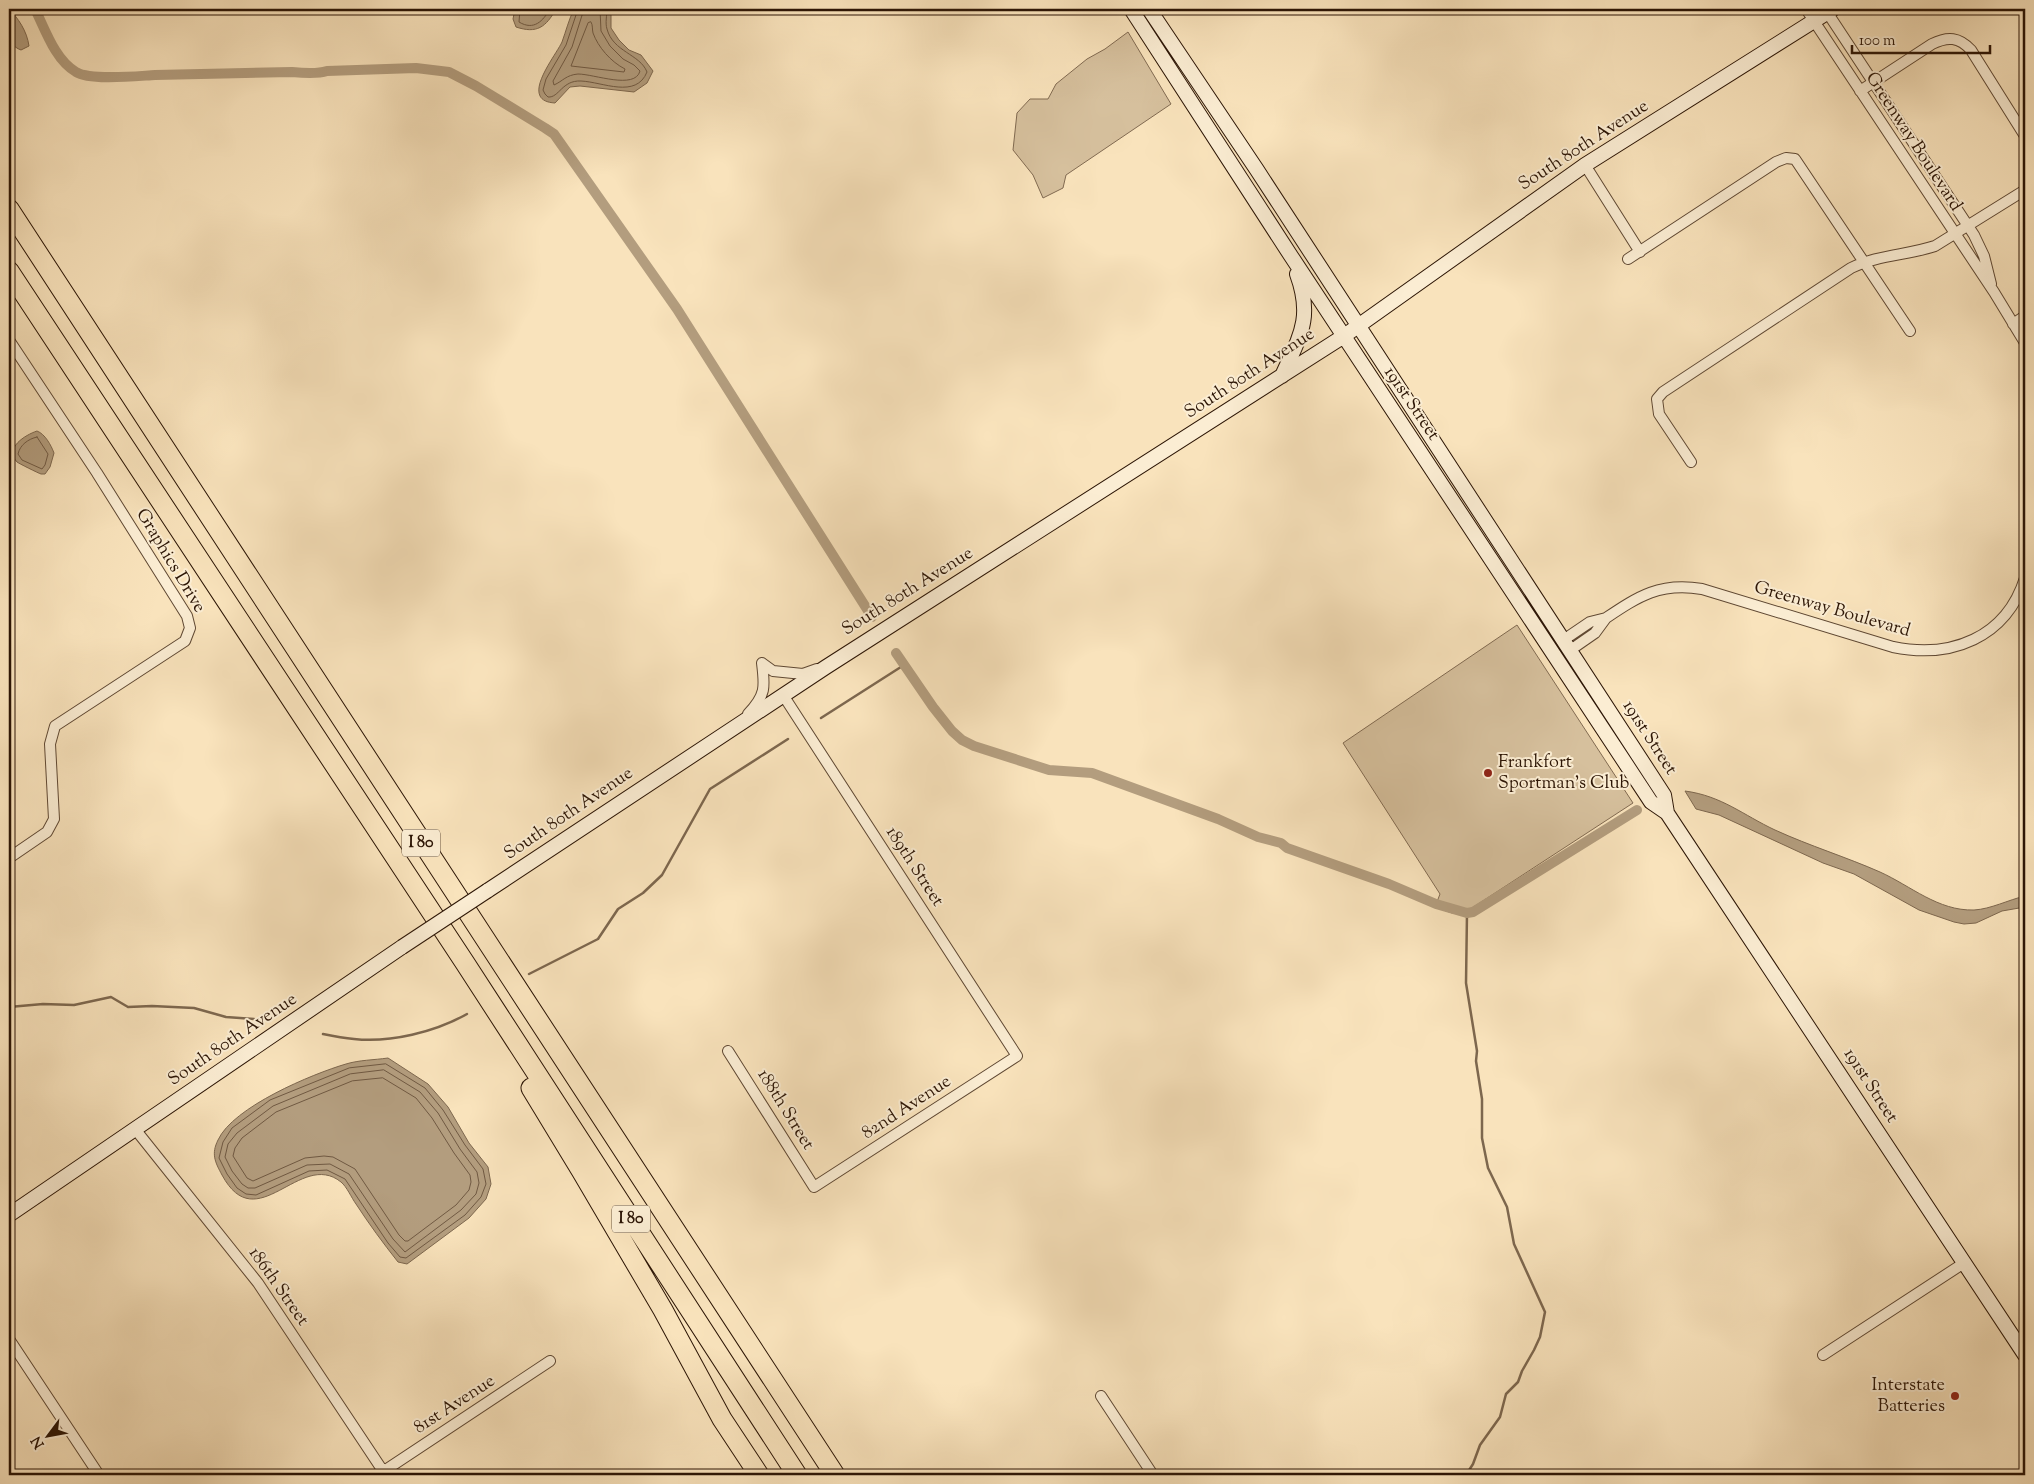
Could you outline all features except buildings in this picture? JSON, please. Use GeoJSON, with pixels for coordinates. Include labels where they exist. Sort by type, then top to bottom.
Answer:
{"type":"FeatureCollection","features":[{"type":"Feature","properties":{"kind":"highway","name":"I 80"},"geometry":{"type":"LineString","coordinates":[[9,209],[835,1475]]}},
{"type":"Feature","properties":{"kind":"highway","name":"I 80"},"geometry":{"type":"LineString","coordinates":[[9,271],[464,963],[797,1475]]}},
{"type":"Feature","properties":{"kind":"highway"},"geometry":{"type":"LineString","coordinates":[[464,963],[506,1048],[587,1180],[663,1310],[722,1419],[760,1475]]}},
{"type":"Feature","properties":{"kind":"main road","name":"191st Street"},"geometry":{"type":"LineString","coordinates":[[1131,9],[1291,256],[1651,802],[1667,813],[2025,1355]]}},
{"type":"Feature","properties":{"kind":"main road","name":"191st Street"},"geometry":{"type":"LineString","coordinates":[[1149,9],[1257,170],[1565,646],[1664,795],[1667,813]]}},
{"type":"Feature","properties":{"kind":"main road","name":"South 80th Avenue"},"geometry":{"type":"LineString","coordinates":[[9,1215],[402,947],[826,666],[1344,336],[1585,165],[1815,21],[1828,10]]}},
{"type":"Feature","properties":{"kind":"main road"},"geometry":{"type":"LineString","coordinates":[[1282,376],[1304,326],[1306,309],[1304,292],[1291,256]]}},
{"type":"Feature","properties":{"kind":"street","name":"Greenway Boulevard"},"geometry":{"type":"LineString","coordinates":[[1806,9],[1994,292],[2025,343]]}},
{"type":"Feature","properties":{"kind":"street","name":"Greenway Boulevard"},"geometry":{"type":"LineString","coordinates":[[1828,10],[1968,226],[1984,256],[1994,292]]}},
{"type":"Feature","properties":{"kind":"street"},"geometry":{"type":"LineString","coordinates":[[1860,91],[1932,44],[1941,39],[1953,38],[1964,43],[1971,50],[2025,136]]}},
{"type":"Feature","properties":{"kind":"street"},"geometry":{"type":"LineString","coordinates":[[1628,258],[1776,162],[1786,158],[1795,159],[1910,331]]}},
{"type":"Feature","properties":{"kind":"street"},"geometry":{"type":"LineString","coordinates":[[1585,165],[1640,252]]}},
{"type":"Feature","properties":{"kind":"street"},"geometry":{"type":"LineString","coordinates":[[1691,462],[1660,414],[1657,399],[1663,392],[1851,268],[1865,261],[1922,251],[1935,246],[2025,190]]}},
{"type":"Feature","properties":{"kind":"street"},"geometry":{"type":"LineString","coordinates":[[2013,324],[2025,316]]}},
{"type":"Feature","properties":{"kind":"street","name":"Graphics Drive"},"geometry":{"type":"LineString","coordinates":[[9,340],[139,538],[187,616],[190,628],[185,641],[55,726],[50,744],[54,819],[47,832],[9,858]]}},
{"type":"Feature","properties":{"kind":"street","name":"Greenway Boulevard"},"geometry":{"type":"LineString","coordinates":[[1565,646],[1595,633],[1606,618],[1647,593],[1673,586],[1686,586],[1702,589],[1893,647],[1911,651],[1932,651],[1969,643],[1990,630],[2006,616],[2025,578]]}},
{"type":"Feature","properties":{"kind":"street"},"geometry":{"type":"LineString","coordinates":[[739,724],[763,695],[762,662],[773,671],[803,674],[826,666]]}},
{"type":"Feature","properties":{"kind":"street","name":"189th Street"},"geometry":{"type":"LineString","coordinates":[[783,695],[1017,1056]]}},
{"type":"Feature","properties":{"kind":"street","name":"188th Street"},"geometry":{"type":"LineString","coordinates":[[728,1051],[814,1187]]}},
{"type":"Feature","properties":{"kind":"street","name":"82nd Avenue"},"geometry":{"type":"LineString","coordinates":[[814,1187],[1017,1056]]}},
{"type":"Feature","properties":{"kind":"street","name":"186th Street"},"geometry":{"type":"LineString","coordinates":[[135,1129],[258,1283],[380,1473]]}},
{"type":"Feature","properties":{"kind":"street"},"geometry":{"type":"LineString","coordinates":[[1823,1356],[1964,1263]]}},
{"type":"Feature","properties":{"kind":"street"},"geometry":{"type":"LineString","coordinates":[[9,1339],[99,1475]]}},
{"type":"Feature","properties":{"kind":"street","name":"81st Avenue"},"geometry":{"type":"LineString","coordinates":[[380,1473],[550,1361]]}},
{"type":"Feature","properties":{"kind":"street"},"geometry":{"type":"LineString","coordinates":[[1101,1396],[1153,1475]]}},
{"type":"Feature","properties":{"kind":"shaded area"},"geometry":{"type":"Polygon","coordinates":[[[1128,32],[1171,104],[1066,175],[1063,188],[1043,198],[1033,175],[1013,150],[1017,113],[1030,99],[1048,99],[1056,84],[1087,59],[1105,49],[1128,32]]]}},
{"type":"Feature","properties":{"kind":"shaded area","name":"Frankfort Sportman's Club"},"geometry":{"type":"Polygon","coordinates":[[[1517,625],[1633,803],[1472,908],[1452,913],[1435,907],[1440,894],[1343,743],[1517,625]]]}},
{"type":"Feature","properties":{"kind":"water"},"geometry":{"type":"Polygon","coordinates":[[[9,9],[22,25],[28,40],[29,46],[21,50],[12,43],[10,38],[8,27],[9,9]]]}},
{"type":"Feature","properties":{"kind":"water"},"geometry":{"type":"Polygon","coordinates":[[[515,9],[556,9],[544,24],[530,30],[516,27],[513,19],[515,9]]]}},
{"type":"Feature","properties":{"kind":"water"},"geometry":{"type":"Polygon","coordinates":[[[574,9],[611,9],[611,28],[619,40],[629,50],[641,55],[653,71],[647,83],[634,92],[580,86],[570,87],[555,103],[544,100],[540,95],[539,87],[542,77],[562,42],[574,9]]]}},
{"type":"Feature","properties":{"kind":"water"},"geometry":{"type":"Polygon","coordinates":[[[37,431],[45,437],[54,453],[50,467],[45,474],[41,474],[18,463],[13,452],[14,447],[22,439],[37,431]]]}},
{"type":"Feature","properties":{"kind":"water"},"geometry":{"type":"Polygon","coordinates":[[[1685,791],[1710,797],[1775,830],[1880,872],[1925,897],[1948,906],[1974,910],[2025,896],[2025,907],[2002,911],[1976,923],[1964,924],[1954,922],[1919,910],[1854,874],[1823,863],[1719,815],[1696,809],[1685,791]]]}},
{"type":"Feature","properties":{"kind":"water"},"geometry":{"type":"Polygon","coordinates":[[[388,1058],[428,1084],[448,1107],[469,1143],[488,1167],[491,1184],[486,1199],[469,1218],[407,1264],[398,1262],[341,1182],[326,1175],[310,1176],[264,1197],[250,1199],[235,1193],[222,1175],[214,1154],[218,1140],[226,1128],[256,1104],[275,1093],[314,1075],[346,1064],[388,1058]]]}},
{"type":"Feature","properties":{"kind":"waterway"},"geometry":{"type":"LineString","coordinates":[[35,9],[56,52],[69,67],[83,75],[114,77],[315,73],[416,68],[449,72],[476,86],[554,134],[677,309],[872,617]]}},
{"type":"Feature","properties":{"kind":"waterway"},"geometry":{"type":"LineString","coordinates":[[896,653],[952,731],[962,740],[974,746],[1049,770],[1092,773],[1218,819],[1258,837],[1281,843],[1287,848],[1389,884],[1436,904],[1467,913],[1473,912],[1637,810]]}},
{"type":"Feature","properties":{"kind":"waterway"},"geometry":{"type":"LineString","coordinates":[[821,718],[904,665]]}},
{"type":"Feature","properties":{"kind":"waterway"},"geometry":{"type":"LineString","coordinates":[[529,974],[598,939],[618,909],[643,893],[662,875],[710,789],[788,739]]}},
{"type":"Feature","properties":{"kind":"waterway"},"geometry":{"type":"LineString","coordinates":[[1466,1475],[1473,1464],[1480,1445],[1500,1417],[1506,1394],[1518,1382],[1534,1350],[1540,1337],[1545,1312],[1514,1244],[1507,1207],[1488,1168],[1482,1138],[1482,1099],[1476,1061],[1477,1051],[1466,983],[1467,913]]}},
{"type":"Feature","properties":{"kind":"waterway"},"geometry":{"type":"LineString","coordinates":[[9,1007],[43,1004],[74,1005],[111,997],[128,1007],[194,1008],[226,1017],[254,1019]]}},
{"type":"Feature","properties":{"kind":"waterway"},"geometry":{"type":"LineString","coordinates":[[323,1034],[368,1040],[397,1038],[427,1031],[467,1014]]}},
{"type":"Feature","properties":{"kind":"place","name":"Frankfort Sportman's Club"},"geometry":{"type":"Point","coordinates":[1488,773]}},
{"type":"Feature","properties":{"kind":"place","name":"Interstate Batteries"},"geometry":{"type":"Point","coordinates":[1955,1396]}}]}
